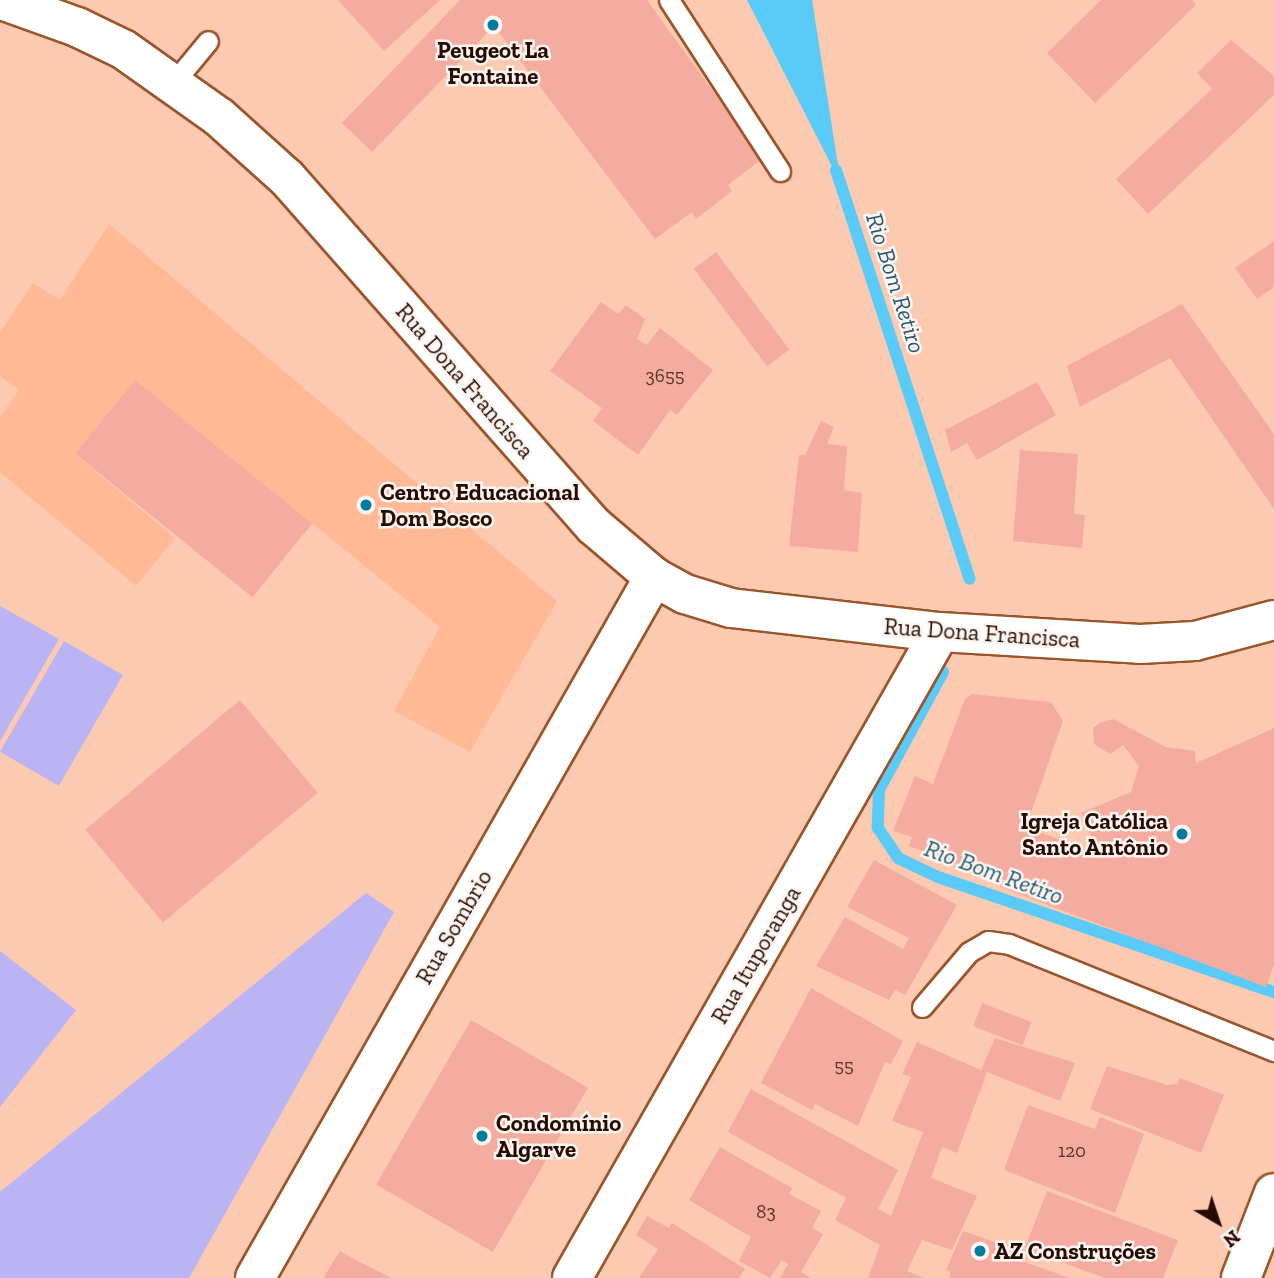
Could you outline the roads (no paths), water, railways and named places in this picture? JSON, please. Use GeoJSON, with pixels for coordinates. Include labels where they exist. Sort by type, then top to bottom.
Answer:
{"type":"FeatureCollection","features":[{"type":"Feature","properties":{"kind":"main road","name":"Rua Dona Francisca"},"geometry":{"type":"LineString","coordinates":[[17,2],[123,49],[174,82],[286,178],[594,526],[654,577],[685,594],[731,608],[940,632],[1140,645],[1195,641],[1274,620]]}},
{"type":"Feature","properties":{"kind":"main road","name":"Rua Sombrio"},"geometry":{"type":"LineString","coordinates":[[255,1278],[654,577]]}},
{"type":"Feature","properties":{"kind":"main road","name":"Rua Ituporanga"},"geometry":{"type":"LineString","coordinates":[[572,1278],[940,632]]}},
{"type":"Feature","properties":{"kind":"main road"},"geometry":{"type":"LineString","coordinates":[[1241,1278],[1274,1193]]}},
{"type":"Feature","properties":{"kind":"lane"},"geometry":{"type":"LineString","coordinates":[[669,0],[780,172]]}},
{"type":"Feature","properties":{"kind":"lane"},"geometry":{"type":"LineString","coordinates":[[174,82],[208,41]]}},
{"type":"Feature","properties":{"kind":"lane"},"geometry":{"type":"LineString","coordinates":[[922,1007],[969,952],[988,941],[1009,944],[1274,1051]]}},
{"type":"Feature","properties":{"kind":"water"},"geometry":{"type":"Polygon","coordinates":[[[747,0],[812,0],[841,184],[747,0]]]}},
{"type":"Feature","properties":{"kind":"waterway","name":"Rio Bom Retiro"},"geometry":{"type":"LineString","coordinates":[[836,170],[970,579]]}},
{"type":"Feature","properties":{"kind":"waterway","name":"Rio Bom Retiro"},"geometry":{"type":"LineString","coordinates":[[943,672],[879,790],[878,828],[898,858],[938,877],[1274,992]]}},
{"type":"Feature","properties":{"kind":"place","name":"Peugeot La Fontaine"},"geometry":{"type":"Point","coordinates":[493,25]}},
{"type":"Feature","properties":{"kind":"place","name":"Centro Educacional Dom Bosco"},"geometry":{"type":"Point","coordinates":[366,505]}},
{"type":"Feature","properties":{"kind":"place","name":"Igreja Católica Santo Antônio"},"geometry":{"type":"Point","coordinates":[1182,834]}},
{"type":"Feature","properties":{"kind":"place","name":"Condomínio Algarve"},"geometry":{"type":"Point","coordinates":[482,1136]}},
{"type":"Feature","properties":{"kind":"place","name":"AZ Construções"},"geometry":{"type":"Point","coordinates":[980,1251]}}]}
